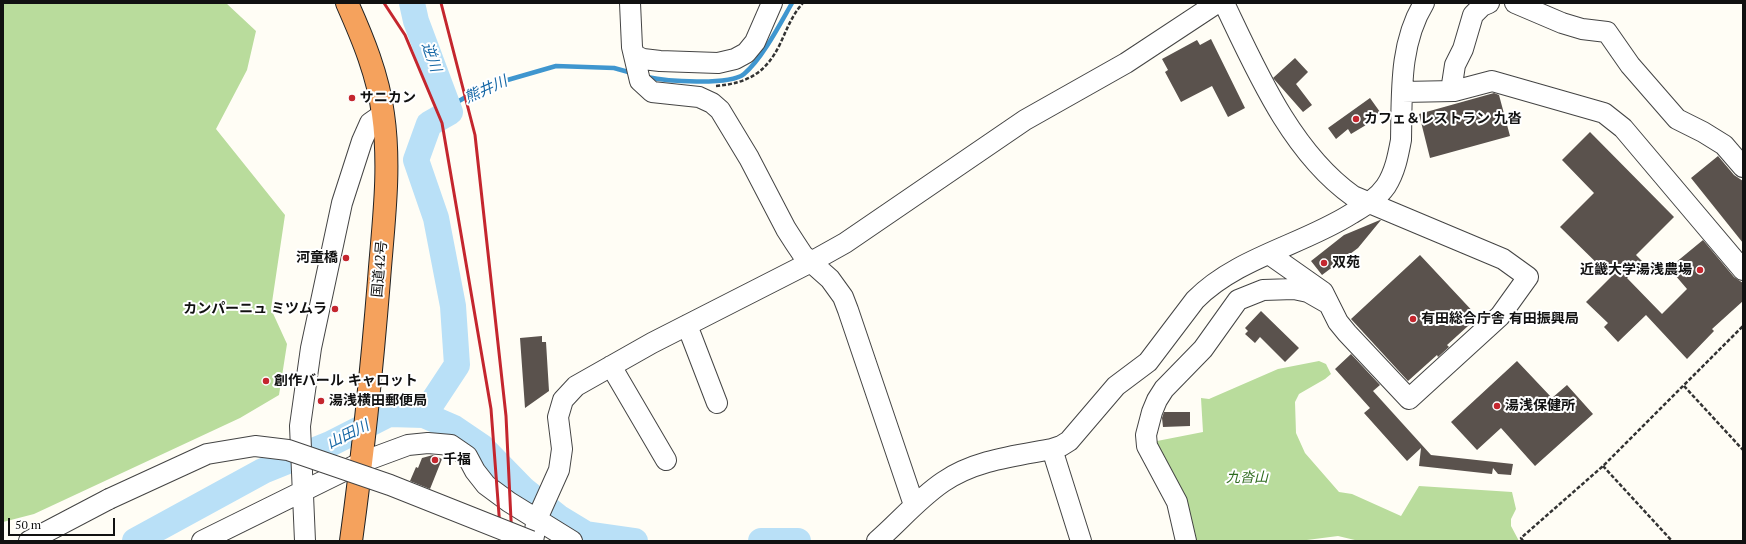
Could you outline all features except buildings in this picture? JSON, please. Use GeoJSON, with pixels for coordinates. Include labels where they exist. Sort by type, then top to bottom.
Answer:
{"type":"FeatureCollection","features":[{"type":"Feature","properties":{"kind":"highway","name":"国道42号"},"geometry":{"type":"LineString","coordinates":[[347,3],[368,54],[377,83],[383,114],[386,148],[385,191],[369,396],[351,541]]}},
{"type":"Feature","properties":{"kind":"street"},"geometry":{"type":"LineString","coordinates":[[630,3],[634,55],[640,81],[652,92],[699,98],[712,103],[720,110],[749,158],[786,229],[803,255],[830,279],[843,297],[914,505]]}},
{"type":"Feature","properties":{"kind":"street"},"geometry":{"type":"LineString","coordinates":[[634,55],[643,59],[660,61],[718,63],[735,59],[746,53],[755,42],[772,3]]}},
{"type":"Feature","properties":{"kind":"street"},"geometry":{"type":"LineString","coordinates":[[29,541],[109,499],[206,454],[255,446],[288,450],[390,485],[532,541],[538,519],[559,470],[562,450],[558,416],[563,400],[576,386],[687,325],[811,262],[845,243],[1025,120],[1126,63],[1218,3]]}},
{"type":"Feature","properties":{"kind":"street"},"geometry":{"type":"LineString","coordinates":[[1224,3],[1287,126],[1313,159],[1339,187],[1353,196],[1503,259],[1528,277],[1500,316],[1409,399],[1338,322],[1323,292],[1269,254]]}},
{"type":"Feature","properties":{"kind":"street"},"geometry":{"type":"LineString","coordinates":[[883,536],[914,505],[944,481],[973,467],[993,460],[1052,449],[1069,441],[1116,386],[1139,371],[1148,362],[1203,291],[1226,275],[1339,222],[1369,203],[1386,186],[1395,165],[1401,140],[1405,52],[1404,29],[1406,11],[1409,3]]}},
{"type":"Feature","properties":{"kind":"street"},"geometry":{"type":"LineString","coordinates":[[1405,52],[1415,17],[1424,3]]}},
{"type":"Feature","properties":{"kind":"street"},"geometry":{"type":"LineString","coordinates":[[1451,91],[1455,65],[1463,49],[1473,15],[1482,6],[1489,3]]}},
{"type":"Feature","properties":{"kind":"street"},"geometry":{"type":"LineString","coordinates":[[1515,3],[1582,30],[1607,32],[1630,65],[1677,119],[1704,132],[1724,145],[1743,167]]}},
{"type":"Feature","properties":{"kind":"street"},"geometry":{"type":"LineString","coordinates":[[1402,92],[1451,91],[1492,81],[1604,113],[1623,128],[1743,270]]}},
{"type":"Feature","properties":{"kind":"street"},"geometry":{"type":"LineString","coordinates":[[305,541],[300,426],[311,348],[342,203],[362,141],[370,123],[383,114]]}},
{"type":"Feature","properties":{"kind":"street"},"geometry":{"type":"LineString","coordinates":[[1186,541],[1177,502],[1172,491],[1157,468],[1147,446],[1146,435],[1157,400],[1164,389],[1203,349],[1238,300],[1263,290],[1294,289],[1308,292],[1329,304]]}},
{"type":"Feature","properties":{"kind":"street"},"geometry":{"type":"LineString","coordinates":[[687,325],[717,403]]}},
{"type":"Feature","properties":{"kind":"street"},"geometry":{"type":"LineString","coordinates":[[611,366],[666,460]]}},
{"type":"Feature","properties":{"kind":"street"},"geometry":{"type":"LineString","coordinates":[[202,541],[303,490],[362,458],[408,445],[428,442],[451,445],[467,456],[475,471],[486,485],[509,502],[572,541]]}},
{"type":"Feature","properties":{"kind":"street"},"geometry":{"type":"LineString","coordinates":[[1052,449],[1081,541]]}},
{"type":"Feature","properties":{"kind":"path"},"geometry":{"type":"LineString","coordinates":[[1523,541],[1521,538],[1603,466],[1743,326]]}},
{"type":"Feature","properties":{"kind":"path"},"geometry":{"type":"LineString","coordinates":[[1684,386],[1743,450]]}},
{"type":"Feature","properties":{"kind":"path"},"geometry":{"type":"LineString","coordinates":[[1603,466],[1672,541]]}},
{"type":"Feature","properties":{"kind":"green space"},"geometry":{"type":"Polygon","coordinates":[[[5,3],[226,3],[256,31],[247,70],[216,129],[285,215],[271,309],[287,344],[279,395],[240,418],[34,514],[3,522],[3,5],[5,3]]]}},
{"type":"Feature","properties":{"kind":"green space","name":"九沓山"},"geometry":{"type":"Polygon","coordinates":[[[1319,361],[1326,364],[1331,374],[1299,394],[1295,402],[1296,433],[1305,453],[1339,492],[1352,494],[1401,516],[1419,486],[1512,492],[1516,509],[1511,519],[1511,526],[1519,541],[1359,541],[1338,536],[1299,541],[1191,541],[1155,451],[1157,441],[1203,432],[1201,398],[1209,399],[1278,369],[1319,361]]]}},
{"type":"Feature","properties":{"kind":"waterway","name":"熊井川"},"geometry":{"type":"LineString","coordinates":[[412,3],[416,21],[450,112],[429,124],[416,160],[436,218],[453,306],[457,365],[424,415]]}},
{"type":"Feature","properties":{"kind":"waterway","name":"熊井川"},"geometry":{"type":"LineString","coordinates":[[647,77],[697,82],[725,80],[736,78],[744,74],[751,68],[764,50],[792,3]]}},
{"type":"Feature","properties":{"kind":"waterway","name":"熊井川"},"geometry":{"type":"LineString","coordinates":[[450,112],[459,101],[471,94],[504,81],[556,66],[614,68],[632,73]]}},
{"type":"Feature","properties":{"kind":"waterway","name":"山田川"},"geometry":{"type":"LineString","coordinates":[[135,541],[263,471],[330,444],[389,414],[424,415],[454,428],[482,447],[524,490],[558,517],[586,534],[635,541]]}},
{"type":"Feature","properties":{"kind":"waterway","name":"山田川"},"geometry":{"type":"LineString","coordinates":[[761,541],[798,541]]}},
{"type":"Feature","properties":{"kind":"railway"},"geometry":{"type":"LineString","coordinates":[[384,3],[405,35],[442,123],[491,409],[501,541]]}},
{"type":"Feature","properties":{"kind":"railway"},"geometry":{"type":"LineString","coordinates":[[441,3],[475,135],[506,416],[512,541]]}},
{"type":"Feature","properties":{"kind":"place","name":"サニカン"},"geometry":{"type":"Point","coordinates":[352,98]}},
{"type":"Feature","properties":{"kind":"place","name":"カフェ＆レストラン 九沓"},"geometry":{"type":"Point","coordinates":[1356,119]}},
{"type":"Feature","properties":{"kind":"place","name":"河童橋"},"geometry":{"type":"Point","coordinates":[346,258]}},
{"type":"Feature","properties":{"kind":"place","name":"双苑"},"geometry":{"type":"Point","coordinates":[1324,263]}},
{"type":"Feature","properties":{"kind":"place","name":"近畿大学湯浅農場"},"geometry":{"type":"Point","coordinates":[1700,270]}},
{"type":"Feature","properties":{"kind":"place","name":"カンパーニュ ミツムラ"},"geometry":{"type":"Point","coordinates":[335,309]}},
{"type":"Feature","properties":{"kind":"place","name":"有田総合庁舎 有田振興局"},"geometry":{"type":"Point","coordinates":[1413,319]}},
{"type":"Feature","properties":{"kind":"place","name":"創作バール キャロット"},"geometry":{"type":"Point","coordinates":[266,381]}},
{"type":"Feature","properties":{"kind":"place","name":"湯浅横田郵便局"},"geometry":{"type":"Point","coordinates":[321,401]}},
{"type":"Feature","properties":{"kind":"place","name":"湯浅保健所"},"geometry":{"type":"Point","coordinates":[1497,406]}},
{"type":"Feature","properties":{"kind":"place","name":"千福"},"geometry":{"type":"Point","coordinates":[435,460]}},
{"type":"Feature","properties":{"kind":"water label","name":"逆川"},"geometry":{"type":"Point","coordinates":[431,57]}}]}
